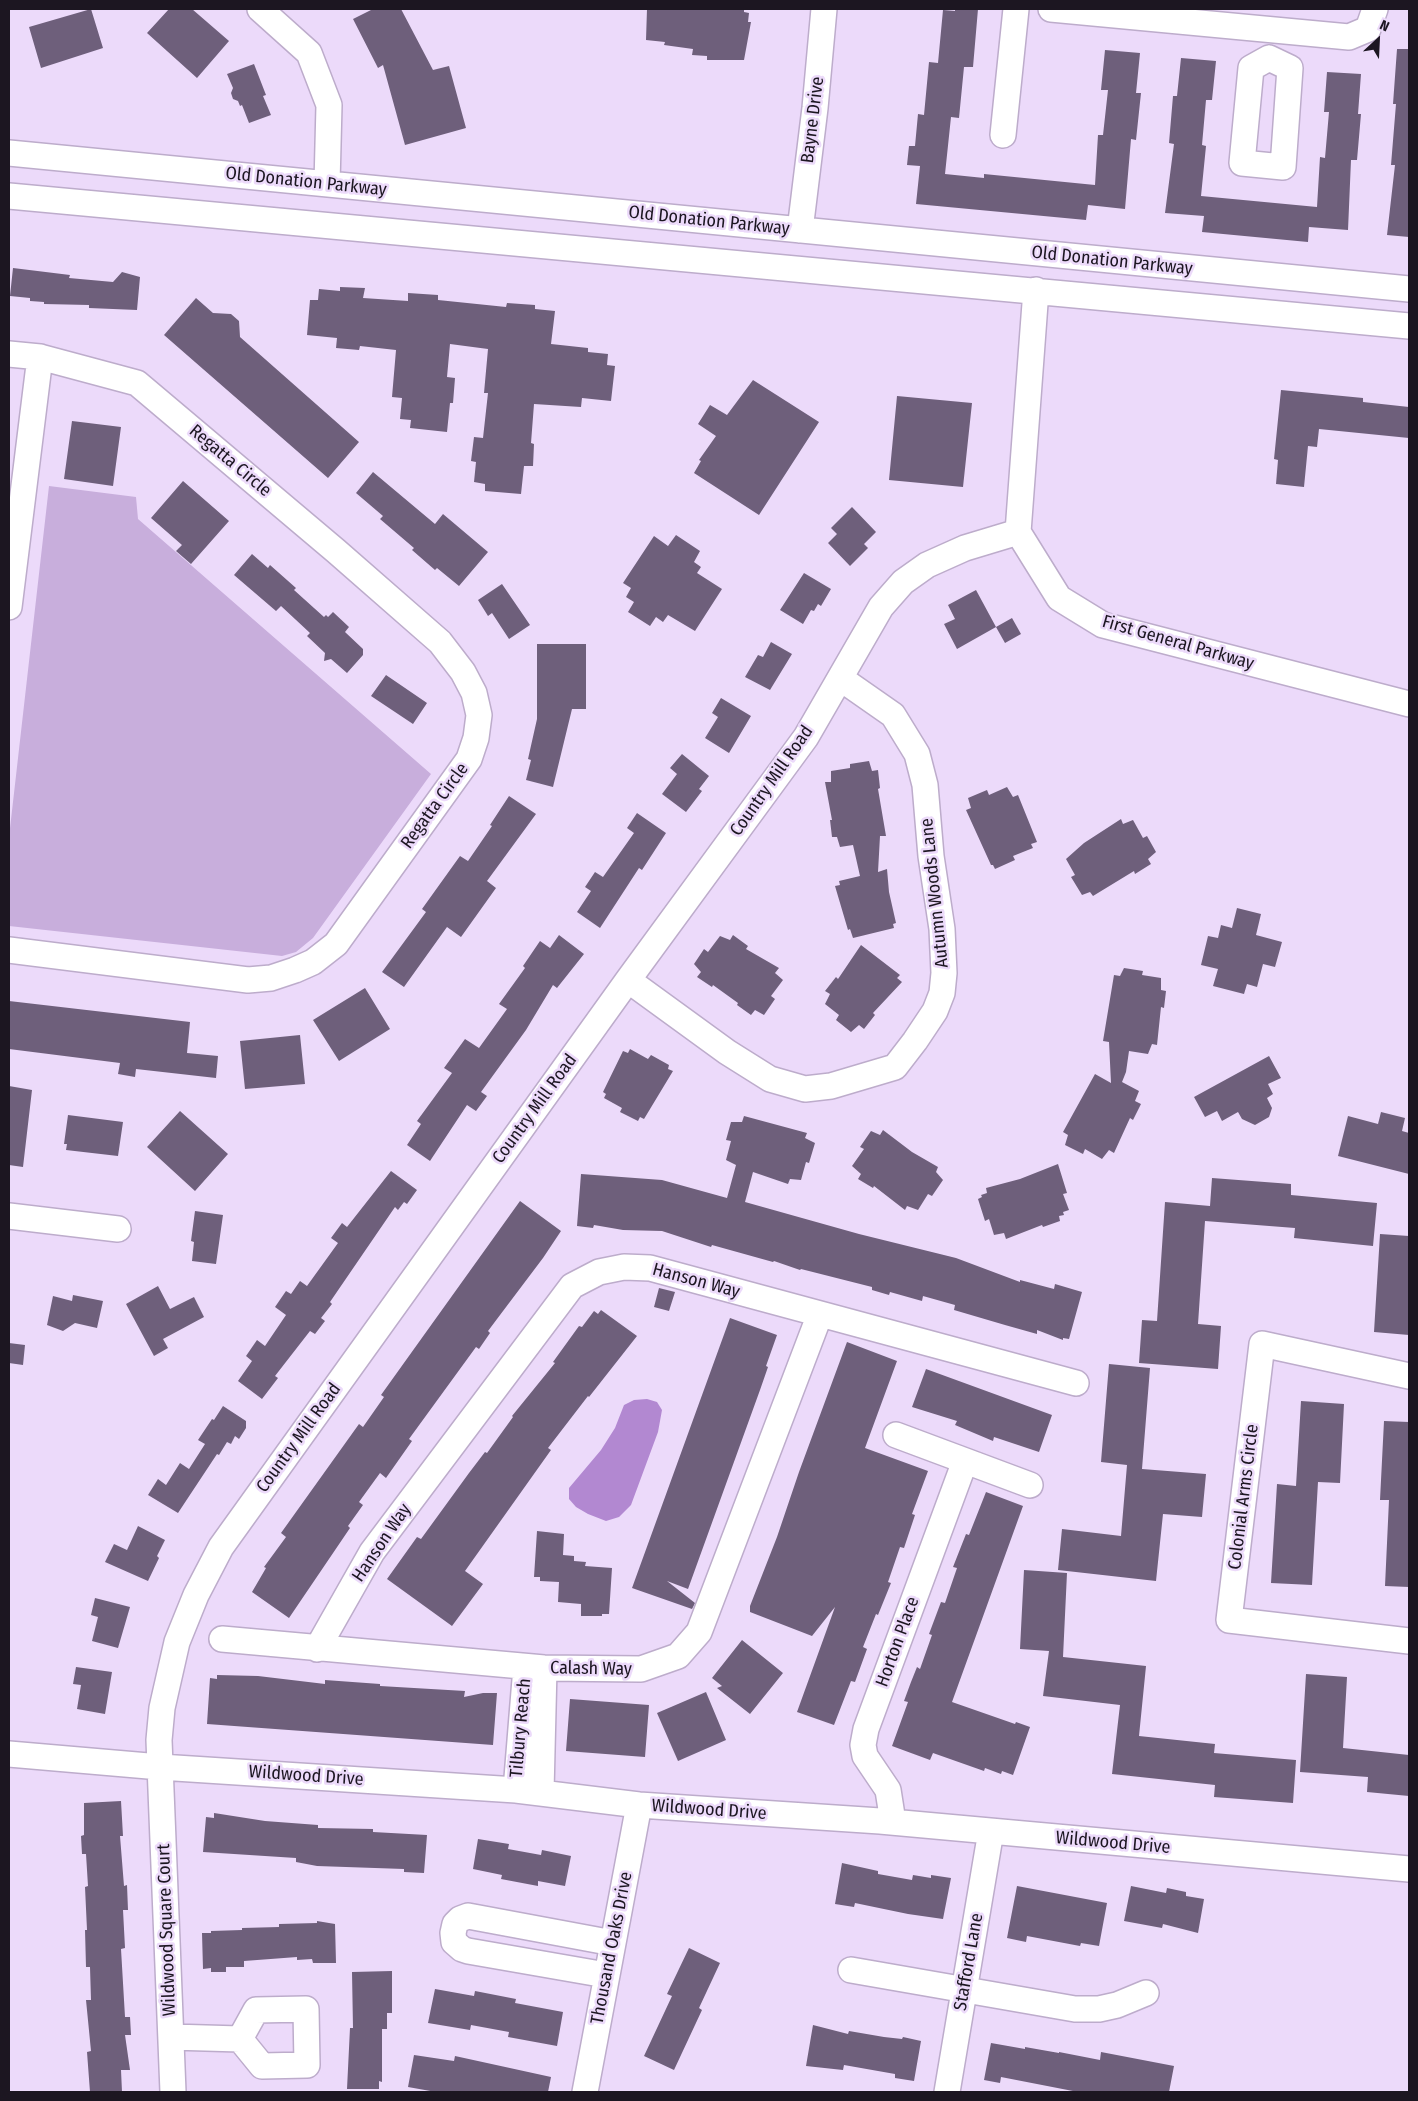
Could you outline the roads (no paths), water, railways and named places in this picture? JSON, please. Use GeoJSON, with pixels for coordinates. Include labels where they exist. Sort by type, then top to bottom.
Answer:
{"type":"FeatureCollection","features":[{"type":"Feature","properties":{"kind":"street"},"geometry":{"type":"LineString","coordinates":[[260,9],[309,53],[330,105],[327,184]]}},
{"type":"Feature","properties":{"kind":"street","name":"Bayne Drive"},"geometry":{"type":"LineString","coordinates":[[800,230],[815,108],[824,9]]}},
{"type":"Feature","properties":{"kind":"street"},"geometry":{"type":"LineString","coordinates":[[1003,135],[1016,9]]}},
{"type":"Feature","properties":{"kind":"street"},"geometry":{"type":"LineString","coordinates":[[1051,9],[1349,37],[1368,29],[1376,9]]}},
{"type":"Feature","properties":{"kind":"street"},"geometry":{"type":"LineString","coordinates":[[1269,58],[1272,30]]}},
{"type":"Feature","properties":{"kind":"street","name":"Old Donation Parkway"},"geometry":{"type":"LineString","coordinates":[[9,153],[1409,289]]}},
{"type":"Feature","properties":{"kind":"street","name":"Old Donation Parkway"},"geometry":{"type":"LineString","coordinates":[[9,196],[1409,326]]}},
{"type":"Feature","properties":{"kind":"street"},"geometry":{"type":"LineString","coordinates":[[1018,532],[1036,290]]}},
{"type":"Feature","properties":{"kind":"street","name":"Regatta Circle"},"geometry":{"type":"LineString","coordinates":[[9,354],[40,357],[137,383],[336,551],[440,642],[463,672],[474,693],[479,715],[476,738],[469,759],[336,944],[313,962],[271,978],[248,980],[9,950]]}},
{"type":"Feature","properties":{"kind":"street"},"geometry":{"type":"LineString","coordinates":[[9,607],[40,357]]}},
{"type":"Feature","properties":{"kind":"street","name":"Country Mill Road"},"geometry":{"type":"LineString","coordinates":[[160,1767],[162,1708],[177,1642],[196,1594],[221,1547],[628,980],[806,737],[881,608],[903,582],[927,564],[966,548],[1018,532]]}},
{"type":"Feature","properties":{"kind":"street","name":"First General Parkway"},"geometry":{"type":"LineString","coordinates":[[1018,532],[1059,598],[1103,624],[1409,704]]}},
{"type":"Feature","properties":{"kind":"street","name":"Autumn Woods Lane"},"geometry":{"type":"LineString","coordinates":[[628,980],[727,1052],[770,1079],[805,1089],[831,1086],[894,1067],[916,1041],[935,1011],[942,993],[944,972],[942,929],[931,856],[925,785],[917,754],[893,715],[840,678]]}},
{"type":"Feature","properties":{"kind":"street"},"geometry":{"type":"LineString","coordinates":[[9,1216],[118,1229]]}},
{"type":"Feature","properties":{"kind":"street","name":"Hanson Way"},"geometry":{"type":"LineString","coordinates":[[317,1649],[372,1552],[572,1286],[598,1272],[624,1267],[650,1268],[1076,1383]]}},
{"type":"Feature","properties":{"kind":"street","name":"Calash Way"},"geometry":{"type":"LineString","coordinates":[[222,1639],[535,1668],[641,1670],[678,1656],[699,1632],[820,1314]]}},
{"type":"Feature","properties":{"kind":"street","name":"Colonial Arms Circle"},"geometry":{"type":"LineString","coordinates":[[1409,1376],[1262,1344],[1230,1620],[1409,1640]]}},
{"type":"Feature","properties":{"kind":"street"},"geometry":{"type":"LineString","coordinates":[[896,1435],[1030,1485]]}},
{"type":"Feature","properties":{"kind":"street","name":"Horton Place"},"geometry":{"type":"LineString","coordinates":[[893,1822],[888,1790],[865,1756],[863,1744],[866,1729],[965,1460]]}},
{"type":"Feature","properties":{"kind":"street","name":"Tilbury Reach"},"geometry":{"type":"LineString","coordinates":[[516,1790],[535,1668]]}},
{"type":"Feature","properties":{"kind":"street","name":"Tilbury Reach"},"geometry":{"type":"LineString","coordinates":[[535,1668],[541,1792]]}},
{"type":"Feature","properties":{"kind":"street","name":"Wildwood Drive"},"geometry":{"type":"LineString","coordinates":[[9,1754],[160,1767],[541,1792],[639,1805],[893,1822],[1409,1869]]}},
{"type":"Feature","properties":{"kind":"street","name":"Wildwood Square Court"},"geometry":{"type":"LineString","coordinates":[[160,1767],[172,2037],[172,2092]]}},
{"type":"Feature","properties":{"kind":"street","name":"Thousand Oaks Drive"},"geometry":{"type":"LineString","coordinates":[[585,2092],[639,1805]]}},
{"type":"Feature","properties":{"kind":"street","name":"Stafford Lane"},"geometry":{"type":"LineString","coordinates":[[947,2092],[991,1831]]}},
{"type":"Feature","properties":{"kind":"street"},"geometry":{"type":"LineString","coordinates":[[606,1975],[468,1951],[462,1949],[454,1942],[453,1933],[455,1924],[460,1919],[468,1916],[613,1943]]}},
{"type":"Feature","properties":{"kind":"street"},"geometry":{"type":"LineString","coordinates":[[851,1970],[1075,2009],[1098,2009],[1117,2005],[1146,1993]]}},
{"type":"Feature","properties":{"kind":"street"},"geometry":{"type":"LineString","coordinates":[[172,2037],[240,2039]]}}]}
